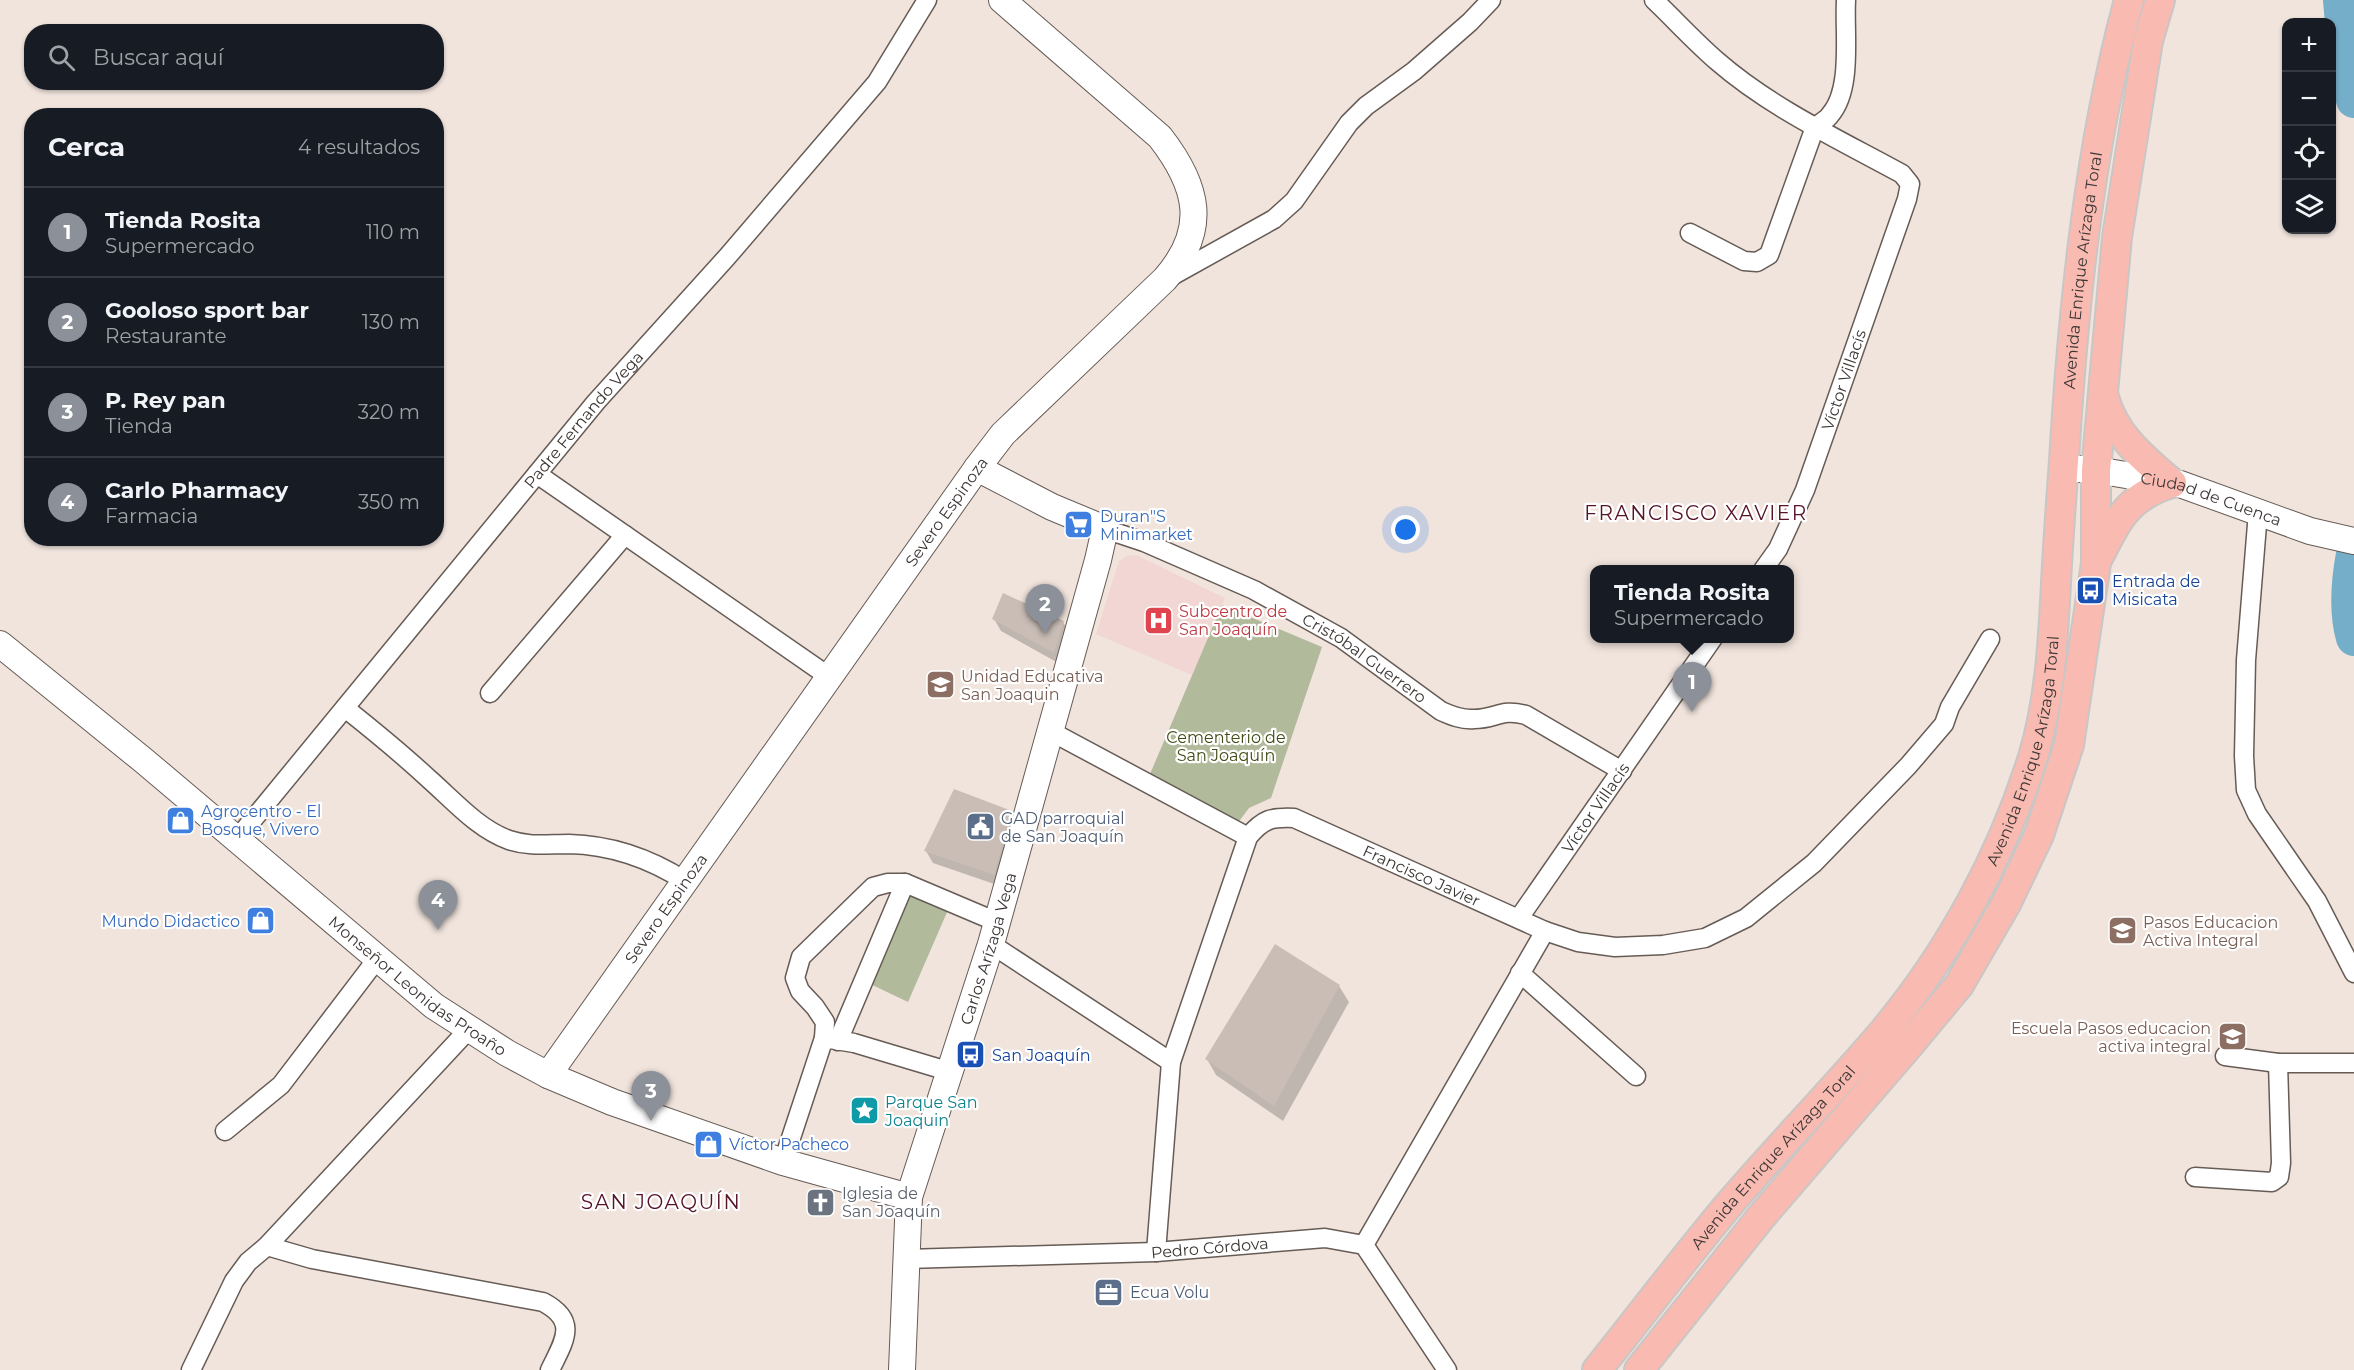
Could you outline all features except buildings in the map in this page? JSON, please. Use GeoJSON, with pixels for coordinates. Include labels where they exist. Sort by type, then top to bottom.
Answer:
{"type":"FeatureCollection","features":[{"type":"Feature","properties":{"kind":"main road","name":"Avenida Enrique Arízaga Toral"},"geometry":{"type":"LineString","coordinates":[[1597,1370],[1725,1210],[1886,1029],[1938,959],[1981,884],[2015,809],[2034,754],[2047,695],[2053,639],[2069,371],[2095,159],[2114,56],[2129,0]]}},
{"type":"Feature","properties":{"kind":"main road","name":"Avenida Enrique Arízaga Toral"},"geometry":{"type":"LineString","coordinates":[[1639,1370],[1761,1217],[1959,985],[2006,904],[2039,835],[2068,745],[2096,562],[2096,470],[2119,225],[2148,41],[2160,0]]}},
{"type":"Feature","properties":{"kind":"main road"},"geometry":{"type":"LineString","coordinates":[[2096,562],[2116,525],[2142,494],[2172,483],[2124,439],[2108,414],[2103,392]]}},
{"type":"Feature","properties":{"kind":"street","name":"Padre Fernando Vega"},"geometry":{"type":"LineString","coordinates":[[237,839],[596,402],[727,257],[877,82],[927,0]]}},
{"type":"Feature","properties":{"kind":"street","name":"Severo Espinoza"},"geometry":{"type":"LineString","coordinates":[[548,1075],[828,676],[1003,434],[1165,279],[1178,264],[1187,248],[1192,228],[1191,190],[1178,159],[1160,137],[1002,0]]}},
{"type":"Feature","properties":{"kind":"street"},"geometry":{"type":"LineString","coordinates":[[1165,279],[1274,219],[1294,201],[1355,118],[1470,22],[1491,0]]}},
{"type":"Feature","properties":{"kind":"street"},"geometry":{"type":"LineString","coordinates":[[1654,0],[1718,62],[1756,90],[1815,127]]}},
{"type":"Feature","properties":{"kind":"street"},"geometry":{"type":"LineString","coordinates":[[1690,233],[1744,261],[1757,262],[1769,255],[1815,127],[1830,117],[1839,102],[1844,81],[1846,0]]}},
{"type":"Feature","properties":{"kind":"street","name":"Víctor Villacís"},"geometry":{"type":"LineString","coordinates":[[1767,565],[1778,549],[1805,490],[1907,199],[1910,184],[1902,174],[1815,127]]}},
{"type":"Feature","properties":{"kind":"street"},"geometry":{"type":"LineString","coordinates":[[977,468],[1052,507],[1105,529]]}},
{"type":"Feature","properties":{"kind":"street","name":"Ciudad de Cuenca"},"geometry":{"type":"LineString","coordinates":[[2063,468],[2096,470],[2172,483],[2310,531],[2354,542]]}},
{"type":"Feature","properties":{"kind":"street"},"geometry":{"type":"LineString","coordinates":[[537,474],[828,676]]}},
{"type":"Feature","properties":{"kind":"street"},"geometry":{"type":"LineString","coordinates":[[2258,512],[2246,660],[2244,756],[2246,790],[2257,814],[2317,901],[2354,973]]}},
{"type":"Feature","properties":{"kind":"street","name":"Carlos Arízaga Vega"},"geometry":{"type":"LineString","coordinates":[[902,1370],[909,1197],[994,933],[1105,529]]}},
{"type":"Feature","properties":{"kind":"street","name":"Cristóbal Guerrero"},"geometry":{"type":"LineString","coordinates":[[1105,529],[1144,542],[1254,590],[1331,632],[1441,711],[1459,718],[1476,720],[1514,711],[1526,715],[1622,771]]}},
{"type":"Feature","properties":{"kind":"street"},"geometry":{"type":"LineString","coordinates":[[490,693],[625,535]]}},
{"type":"Feature","properties":{"kind":"street","name":"Francisco Javier"},"geometry":{"type":"LineString","coordinates":[[1248,837],[1259,824],[1267,820],[1275,817],[1294,818],[1545,931],[1578,942],[1615,947],[1663,945],[1705,938],[1746,918],[1814,863],[1908,766],[1944,724],[1950,707],[1989,639]]}},
{"type":"Feature","properties":{"kind":"street","name":"Víctor Villacís"},"geometry":{"type":"LineString","coordinates":[[1520,918],[1710,643]]}},
{"type":"Feature","properties":{"kind":"street","name":"Monseñor Leonidas Proaño"},"geometry":{"type":"LineString","coordinates":[[0,644],[237,839],[434,1006],[469,1029],[548,1075],[612,1101],[783,1162],[909,1197]]}},
{"type":"Feature","properties":{"kind":"street"},"geometry":{"type":"LineString","coordinates":[[345,708],[383,738],[479,823],[508,840],[533,845],[570,844],[634,854],[661,866],[685,881]]}},
{"type":"Feature","properties":{"kind":"street"},"geometry":{"type":"LineString","coordinates":[[1050,731],[1248,837],[1171,1062],[1156,1252]]}},
{"type":"Feature","properties":{"kind":"street"},"geometry":{"type":"LineString","coordinates":[[831,1040],[825,1022],[800,991],[795,978],[801,957],[873,887],[888,883],[905,883],[994,933],[1171,1062]]}},
{"type":"Feature","properties":{"kind":"street"},"geometry":{"type":"LineString","coordinates":[[783,1162],[831,1040],[905,883]]}},
{"type":"Feature","properties":{"kind":"street"},"geometry":{"type":"LineString","coordinates":[[1447,1370],[1364,1245],[1545,931]]}},
{"type":"Feature","properties":{"kind":"street"},"geometry":{"type":"LineString","coordinates":[[225,1131],[281,1085],[377,959]]}},
{"type":"Feature","properties":{"kind":"street"},"geometry":{"type":"LineString","coordinates":[[1520,973],[1636,1076]]}},
{"type":"Feature","properties":{"kind":"street"},"geometry":{"type":"LineString","coordinates":[[190,1370],[234,1281],[248,1262],[267,1246],[469,1029]]}},
{"type":"Feature","properties":{"kind":"street"},"geometry":{"type":"LineString","coordinates":[[831,1040],[854,1043],[951,1072]]}},
{"type":"Feature","properties":{"kind":"street"},"geometry":{"type":"LineString","coordinates":[[2225,1056],[2278,1063],[2354,1063]]}},
{"type":"Feature","properties":{"kind":"street"},"geometry":{"type":"LineString","coordinates":[[2195,1177],[2272,1182],[2279,1177],[2281,1163],[2278,1063]]}},
{"type":"Feature","properties":{"kind":"street","name":"Pedro Córdova"},"geometry":{"type":"LineString","coordinates":[[906,1259],[1156,1252],[1326,1238],[1364,1245]]}},
{"type":"Feature","properties":{"kind":"street"},"geometry":{"type":"LineString","coordinates":[[267,1246],[312,1259],[543,1302],[556,1309],[564,1319],[566,1332],[563,1345],[550,1370]]}},
{"type":"Feature","properties":{"kind":"shaded area","name":"Subcentro de San Joaquín"},"geometry":{"type":"Polygon","coordinates":[[[1136,555],[1225,598],[1192,675],[1096,634],[1119,561],[1127,556],[1136,555]]]}},
{"type":"Feature","properties":{"kind":"green space","name":"Cementerio de San Joaquín"},"geometry":{"type":"Polygon","coordinates":[[[1222,605],[1322,647],[1271,798],[1249,808],[1237,824],[1150,774],[1222,605]]]}},
{"type":"Feature","properties":{"kind":"green space"},"geometry":{"type":"Polygon","coordinates":[[[904,886],[951,903],[908,1002],[866,982],[904,886]]]}},
{"type":"Feature","properties":{"kind":"waterway"},"geometry":{"type":"LineString","coordinates":[[2341,0],[2347,69],[2354,100]]}},
{"type":"Feature","properties":{"kind":"waterway"},"geometry":{"type":"LineString","coordinates":[[2354,554],[2349,596],[2354,638]]}},
{"type":"Feature","properties":{"kind":"place","name":"Duran\"S Minimarket"},"geometry":{"type":"Point","coordinates":[1079,525]}},
{"type":"Feature","properties":{"kind":"place","name":"Entrada de Misicata"},"geometry":{"type":"Point","coordinates":[2091,590]}},
{"type":"Feature","properties":{"kind":"place","name":"Subcentro de San Joaquín"},"geometry":{"type":"Point","coordinates":[1158,620]}},
{"type":"Feature","properties":{"kind":"place","name":"Gooloso sport bar"},"geometry":{"type":"Point","coordinates":[1045,634]}},
{"type":"Feature","properties":{"kind":"place","name":"Unidad Educativa San Joaquin"},"geometry":{"type":"Point","coordinates":[940,685]}},
{"type":"Feature","properties":{"kind":"place","name":"Tienda Rosita"},"geometry":{"type":"Point","coordinates":[1692,712]}},
{"type":"Feature","properties":{"kind":"place","name":"Agrocentro - El Bosque, Vivero"},"geometry":{"type":"Point","coordinates":[180,820]}},
{"type":"Feature","properties":{"kind":"place","name":"GAD parroquial de San Joaquín"},"geometry":{"type":"Point","coordinates":[980,827]}},
{"type":"Feature","properties":{"kind":"place","name":"Mundo Didactico"},"geometry":{"type":"Point","coordinates":[261,921]}},
{"type":"Feature","properties":{"kind":"place","name":"Carlo Pharmacy"},"geometry":{"type":"Point","coordinates":[438,930]}},
{"type":"Feature","properties":{"kind":"place","name":"Pasos Educacion Activa Integral"},"geometry":{"type":"Point","coordinates":[2122,931]}},
{"type":"Feature","properties":{"kind":"place","name":"Escuela Pasos educacion activa integral"},"geometry":{"type":"Point","coordinates":[2232,1037]}},
{"type":"Feature","properties":{"kind":"place","name":"San Joaquín"},"geometry":{"type":"Point","coordinates":[971,1055]}},
{"type":"Feature","properties":{"kind":"place","name":"Parque San Joaquin"},"geometry":{"type":"Point","coordinates":[864,1111]}},
{"type":"Feature","properties":{"kind":"place","name":"P. Rey pan"},"geometry":{"type":"Point","coordinates":[651,1121]}},
{"type":"Feature","properties":{"kind":"place","name":"Víctor Pacheco"},"geometry":{"type":"Point","coordinates":[708,1144]}},
{"type":"Feature","properties":{"kind":"place","name":"Iglesia de San Joaquín"},"geometry":{"type":"Point","coordinates":[821,1202]}},
{"type":"Feature","properties":{"kind":"place","name":"Ecua Volu"},"geometry":{"type":"Point","coordinates":[1109,1292]}},
{"type":"Feature","properties":{"kind":"district","name":"FRANCISCO XAVIER"},"geometry":{"type":"Point","coordinates":[1696,513]}},
{"type":"Feature","properties":{"kind":"district","name":"SAN JOAQUÍN"},"geometry":{"type":"Point","coordinates":[661,1202]}}]}
